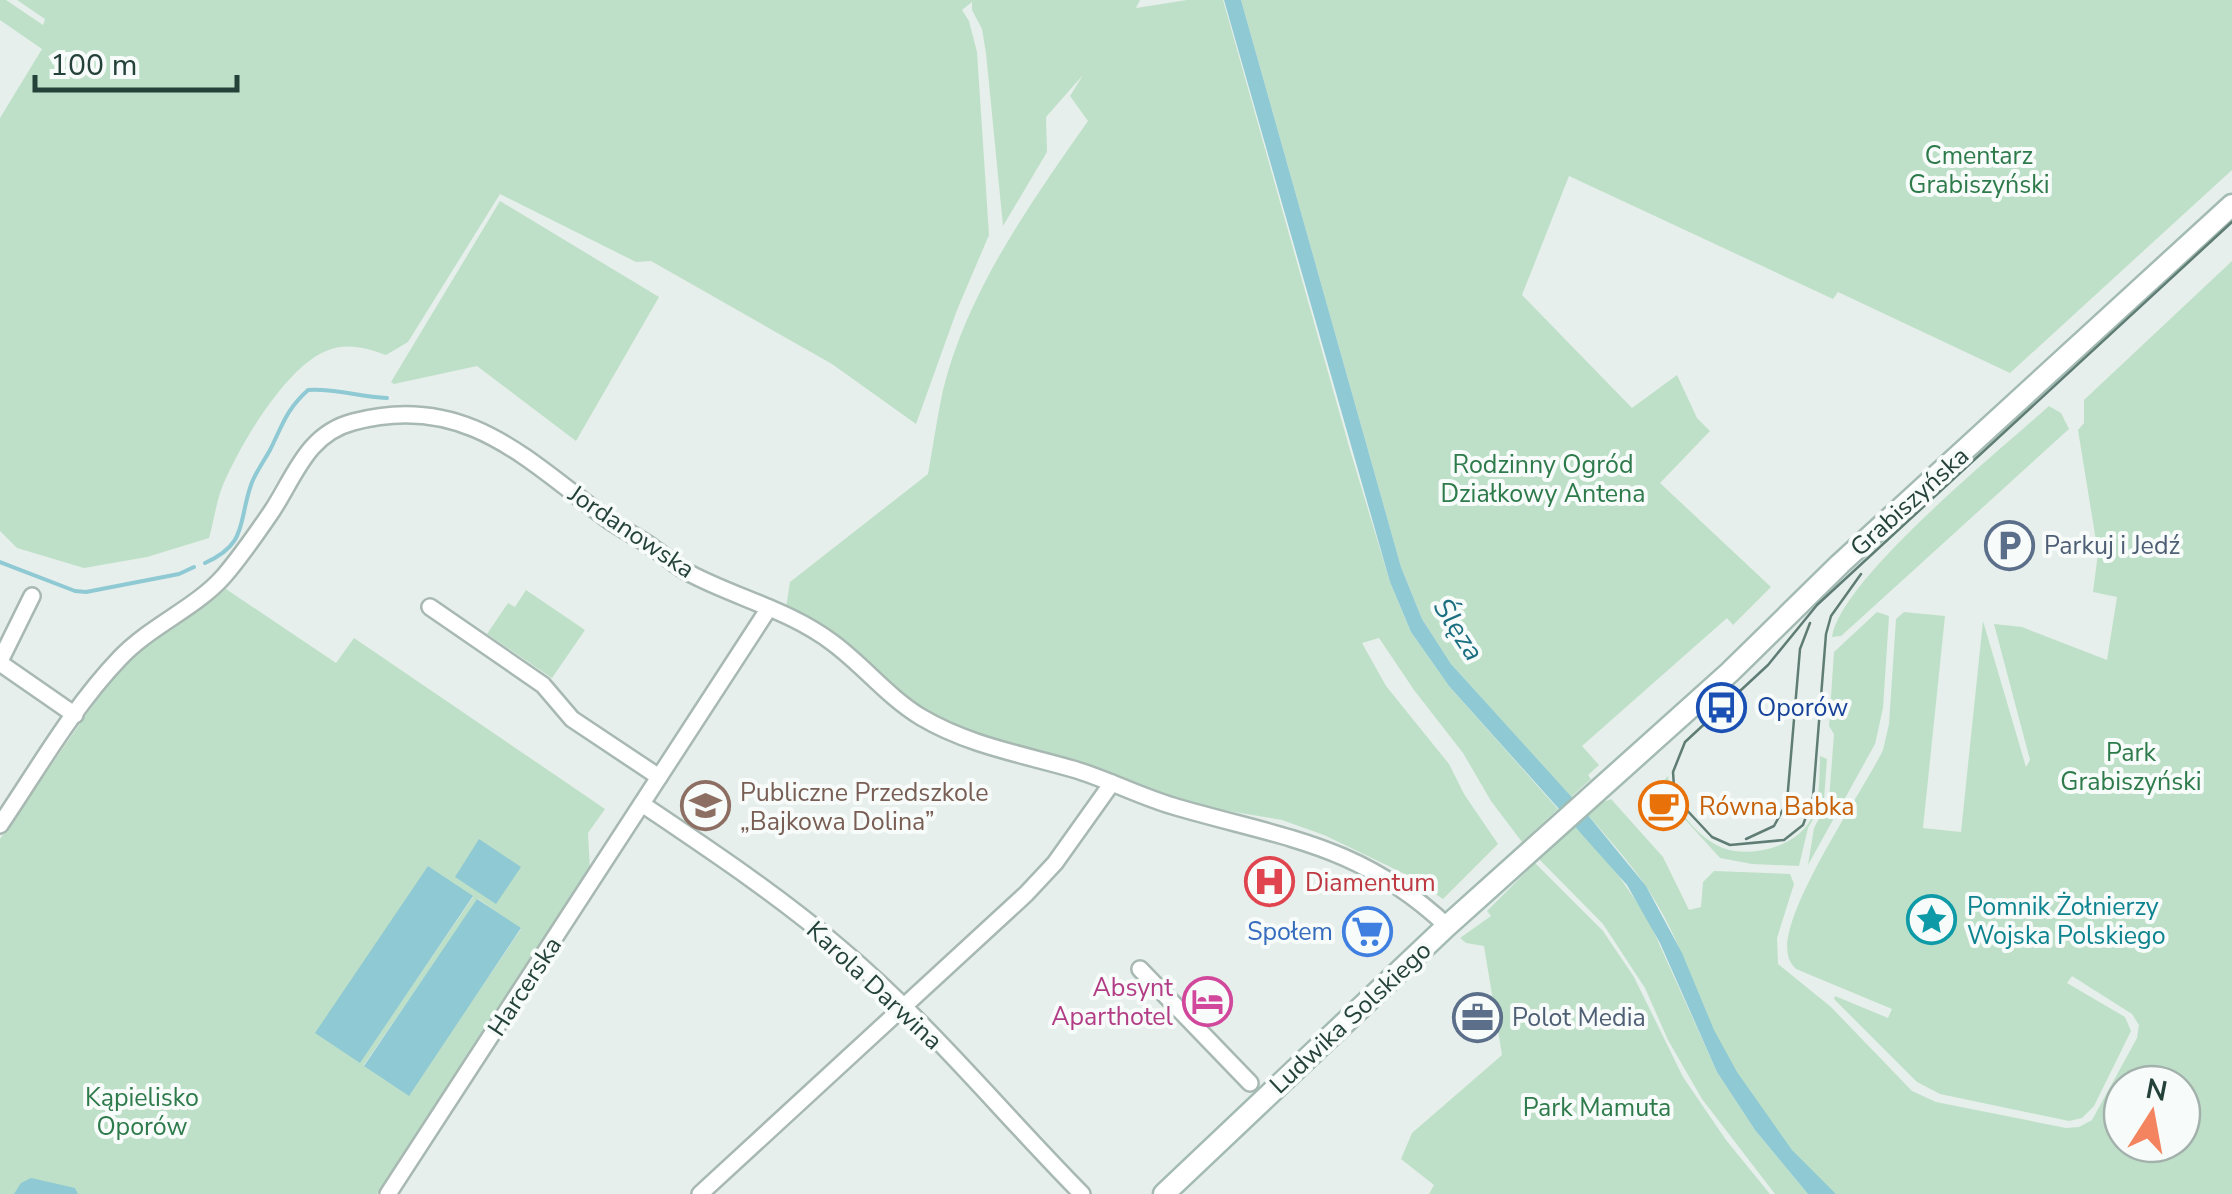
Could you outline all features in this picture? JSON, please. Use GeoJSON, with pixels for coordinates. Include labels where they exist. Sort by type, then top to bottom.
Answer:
{"type":"FeatureCollection","features":[{"type":"Feature","properties":{"kind":"main road","name":"Grabiszyńska"},"geometry":{"type":"LineString","coordinates":[[1538,842],[1730,672],[1840,564],[2232,205]]}},
{"type":"Feature","properties":{"kind":"main road","name":"Ludwika Solskiego"},"geometry":{"type":"LineString","coordinates":[[1175,1191],[1446,926],[1538,842]]}},
{"type":"Feature","properties":{"kind":"street","name":"Jordanowska"},"geometry":{"type":"LineString","coordinates":[[0,825],[75,715],[122,655],[222,578],[270,513],[302,456],[332,430],[374,416],[419,416],[479,428],[550,473],[610,522],[687,572],[769,608],[834,644],[902,705],[937,726],[970,741],[1112,783],[1169,806],[1312,842],[1388,879],[1446,926]]}},
{"type":"Feature","properties":{"kind":"street"},"geometry":{"type":"LineString","coordinates":[[32,596],[0,662],[75,715]]}},
{"type":"Feature","properties":{"kind":"street"},"geometry":{"type":"LineString","coordinates":[[430,607],[544,685],[572,718],[659,777]]}},
{"type":"Feature","properties":{"kind":"street","name":"Harcerska"},"geometry":{"type":"LineString","coordinates":[[388,1194],[769,608]]}},
{"type":"Feature","properties":{"kind":"street"},"geometry":{"type":"LineString","coordinates":[[700,1194],[905,1007],[1055,863],[1112,783]]}},
{"type":"Feature","properties":{"kind":"street","name":"Karola Darwina"},"geometry":{"type":"LineString","coordinates":[[642,804],[780,900],[841,949],[905,1007],[1082,1194]]}},
{"type":"Feature","properties":{"kind":"street"},"geometry":{"type":"LineString","coordinates":[[1140,969],[1250,1083]]}},
{"type":"Feature","properties":{"kind":"green space"},"geometry":{"type":"Polygon","coordinates":[[[0,0],[6,0],[43,25],[45,19],[17,0],[1140,0],[1136,8],[1187,0],[1223,0],[1350,450],[1404,616],[1449,686],[1558,809],[1522,842],[1379,638],[1362,643],[1386,686],[1449,764],[1498,844],[1443,899],[1405,874],[1324,835],[1282,820],[1186,804],[1086,765],[962,730],[923,711],[786,608],[790,582],[928,474],[943,390],[968,318],[1023,216],[1088,121],[1070,96],[1083,75],[1046,117],[1047,152],[1003,226],[986,53],[972,2],[962,10],[977,52],[989,235],[916,424],[832,364],[651,261],[636,262],[500,194],[408,342],[386,355],[349,346],[326,351],[310,360],[280,390],[231,468],[209,538],[147,557],[84,568],[17,548],[0,531],[0,118],[42,49],[0,20],[0,0]]]}},
{"type":"Feature","properties":{"kind":"green space"},"geometry":{"type":"Polygon","coordinates":[[[1241,0],[2232,0],[2232,170],[2010,373],[1838,292],[1833,299],[1569,176],[1522,295],[1632,408],[1677,375],[1697,418],[1710,431],[1660,483],[1771,587],[1733,625],[1727,618],[1582,746],[1599,765],[1588,775],[1591,779],[1571,797],[1451,664],[1422,619],[1401,567],[1241,0]]]}},
{"type":"Feature","properties":{"kind":"green space"},"geometry":{"type":"Polygon","coordinates":[[[500,201],[659,297],[576,441],[477,366],[391,382],[500,201]]]}},
{"type":"Feature","properties":{"kind":"green space","name":"Park Grabiszyński"},"geometry":{"type":"Polygon","coordinates":[[[2232,261],[2232,1194],[1836,1194],[1782,1139],[1751,1097],[1713,1030],[1666,919],[1633,869],[1587,814],[1611,799],[1663,857],[1689,910],[1701,907],[1703,882],[1714,871],[1790,874],[1794,884],[1777,938],[1778,964],[1831,1007],[1912,1091],[1936,1102],[2066,1128],[2092,1120],[2102,1102],[2102,1164],[2202,1164],[2202,1064],[2123,1064],[2137,1038],[2139,1025],[2132,1014],[2072,976],[2067,983],[2125,1017],[2131,1031],[2115,1064],[2102,1064],[2102,1090],[2094,1106],[2082,1118],[2069,1121],[1940,1094],[1917,1082],[1834,999],[1835,996],[1888,1018],[1892,1009],[1796,969],[1788,955],[1788,936],[1808,883],[1883,750],[1889,724],[1896,619],[1904,612],[1945,616],[1923,828],[1961,832],[1983,621],[2026,767],[2030,760],[1994,624],[2022,627],[2107,660],[2117,597],[2093,592],[2098,553],[2078,430],[2084,423],[2084,400],[2232,261]]]}},
{"type":"Feature","properties":{"kind":"green space"},"geometry":{"type":"Polygon","coordinates":[[[2049,406],[2061,413],[2069,429],[1841,636],[1832,637],[1862,583],[1891,550],[2049,406]]]}},
{"type":"Feature","properties":{"kind":"green space","name":"Kąpielisko Oporów"},"geometry":{"type":"Polygon","coordinates":[[[223,587],[336,663],[354,638],[605,809],[588,833],[590,870],[377,1194],[0,1194],[0,839],[122,663],[169,624],[181,623],[223,587]],[[428,866],[359,1063],[473,897],[428,866]],[[478,899],[364,1065],[408,1095],[521,929],[478,899]]]}},
{"type":"Feature","properties":{"kind":"green space"},"geometry":{"type":"Polygon","coordinates":[[[526,590],[585,630],[552,678],[487,634],[508,603],[515,607],[526,590]]]}},
{"type":"Feature","properties":{"kind":"green space"},"geometry":{"type":"Polygon","coordinates":[[[1877,612],[1889,616],[1883,708],[1875,744],[1808,865],[1814,828],[1829,800],[1834,652],[1877,612]]]}},
{"type":"Feature","properties":{"kind":"green space"},"geometry":{"type":"Polygon","coordinates":[[[1820,756],[1827,759],[1824,800],[1808,828],[1799,866],[1720,858],[1672,805],[1661,784],[1668,776],[1679,808],[1713,843],[1734,851],[1769,849],[1801,832],[1812,817],[1820,756]]]}},
{"type":"Feature","properties":{"kind":"green space"},"geometry":{"type":"Polygon","coordinates":[[[1574,826],[1612,866],[1647,917],[1717,1072],[1755,1130],[1808,1194],[1775,1194],[1702,1099],[1668,1040],[1645,988],[1603,924],[1539,859],[1574,826]]]}},
{"type":"Feature","properties":{"kind":"green space","name":"Park Mamuta"},"geometry":{"type":"Polygon","coordinates":[[[1535,863],[1603,931],[1634,977],[1683,1077],[1726,1140],[1770,1194],[1429,1194],[1434,1185],[1401,1159],[1412,1133],[1502,1055],[1484,946],[1460,938],[1491,916],[1487,911],[1535,863]]]}},
{"type":"Feature","properties":{"kind":"water"},"geometry":{"type":"Polygon","coordinates":[[[1224,0],[1241,0],[1401,567],[1422,619],[1451,664],[1587,814],[1646,886],[1737,1072],[1792,1150],[1836,1194],[1808,1194],[1755,1130],[1717,1072],[1660,943],[1627,885],[1449,686],[1411,632],[1390,582],[1224,0]]]}},
{"type":"Feature","properties":{"kind":"water"},"geometry":{"type":"Polygon","coordinates":[[[479,839],[521,867],[496,904],[455,877],[479,839]]]}},
{"type":"Feature","properties":{"kind":"water"},"geometry":{"type":"Polygon","coordinates":[[[428,866],[473,896],[360,1063],[315,1033],[428,866]]]}},
{"type":"Feature","properties":{"kind":"water"},"geometry":{"type":"Polygon","coordinates":[[[477,899],[521,928],[409,1096],[364,1066],[477,899]]]}},
{"type":"Feature","properties":{"kind":"water"},"geometry":{"type":"Polygon","coordinates":[[[31,1178],[75,1188],[78,1194],[14,1194],[21,1183],[31,1178]]]}},
{"type":"Feature","properties":{"kind":"waterway"},"geometry":{"type":"LineString","coordinates":[[205,563],[235,540],[255,476],[290,411],[308,390],[387,398]]}},
{"type":"Feature","properties":{"kind":"waterway"},"geometry":{"type":"LineString","coordinates":[[0,562],[86,592],[179,574],[194,567]]}},
{"type":"Feature","properties":{"kind":"tram line"},"geometry":{"type":"LineString","coordinates":[[1861,574],[1831,616],[1826,634],[1813,797],[1803,825],[1784,840],[1730,845],[1712,837],[1683,806],[1674,787],[1673,772],[1685,742],[1768,665],[1817,605],[2232,222]]}},
{"type":"Feature","properties":{"kind":"tram line"},"geometry":{"type":"LineString","coordinates":[[1746,839],[1774,826],[1787,802],[1800,649],[1810,623]]}},
{"type":"Feature","properties":{"kind":"place","name":"Parkuj i Jedź"},"geometry":{"type":"Point","coordinates":[2009,545]}},
{"type":"Feature","properties":{"kind":"place","name":"Oporów"},"geometry":{"type":"Point","coordinates":[1722,707]}},
{"type":"Feature","properties":{"kind":"place","name":"Publiczne Przedszkole „Bajkowa Dolina”"},"geometry":{"type":"Point","coordinates":[705,806]}},
{"type":"Feature","properties":{"kind":"place","name":"Równa Babka"},"geometry":{"type":"Point","coordinates":[1664,806]}},
{"type":"Feature","properties":{"kind":"place","name":"Diamentum"},"geometry":{"type":"Point","coordinates":[1270,882]}},
{"type":"Feature","properties":{"kind":"place","name":"Pomnik Żołnierzy Wojska Polskiego"},"geometry":{"type":"Point","coordinates":[1932,920]}},
{"type":"Feature","properties":{"kind":"place","name":"Społem"},"geometry":{"type":"Point","coordinates":[1368,931]}},
{"type":"Feature","properties":{"kind":"place","name":"Absynt Aparthotel"},"geometry":{"type":"Point","coordinates":[1208,1001]}},
{"type":"Feature","properties":{"kind":"place","name":"Polot Media"},"geometry":{"type":"Point","coordinates":[1477,1017]}},
{"type":"Feature","properties":{"kind":"park label","name":"Cmentarz Grabiszyński"},"geometry":{"type":"Point","coordinates":[1979,170]}},
{"type":"Feature","properties":{"kind":"park label","name":"Rodzinny Ogród Działkowy Antena"},"geometry":{"type":"Point","coordinates":[1543,478]}},
{"type":"Feature","properties":{"kind":"water label","name":"Ślęza"},"geometry":{"type":"Point","coordinates":[1459,629]}}]}
